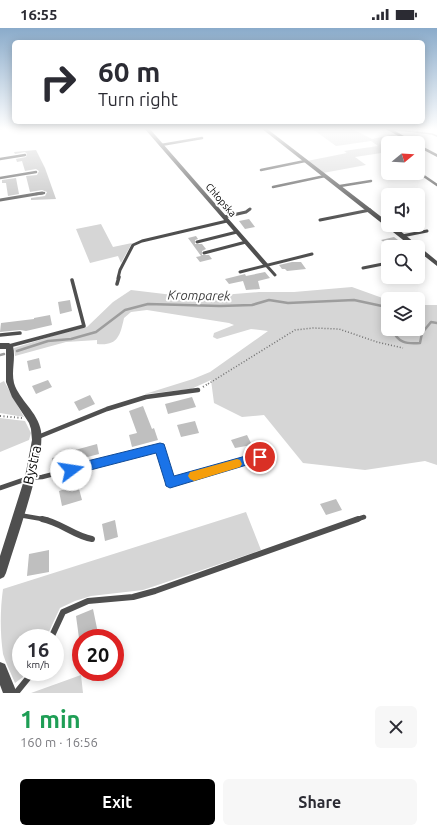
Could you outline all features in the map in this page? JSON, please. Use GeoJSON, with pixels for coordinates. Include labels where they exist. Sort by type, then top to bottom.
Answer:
{"type":"FeatureCollection","features":[{"type":"Feature","properties":{"kind":"street","name":"Chłopska"},"geometry":{"type":"LineString","coordinates":[[173,159],[266,265]]}},
{"type":"Feature","properties":{"kind":"street"},"geometry":{"type":"LineString","coordinates":[[303,159],[381,219]]}},
{"type":"Feature","properties":{"kind":"street"},"geometry":{"type":"LineString","coordinates":[[397,232],[407,240]]}},
{"type":"Feature","properties":{"kind":"street"},"geometry":{"type":"LineString","coordinates":[[426,255],[435,261]]}},
{"type":"Feature","properties":{"kind":"street","name":"Bystra"},"geometry":{"type":"LineString","coordinates":[[0,573],[29,478],[38,436],[36,429],[12,390],[8,370],[11,351],[4,346]]}},
{"type":"Feature","properties":{"kind":"street"},"geometry":{"type":"LineString","coordinates":[[0,669],[10,693]]}},
{"type":"Feature","properties":{"kind":"lane"},"geometry":{"type":"LineString","coordinates":[[261,170],[306,161]]}},
{"type":"Feature","properties":{"kind":"lane"},"geometry":{"type":"LineString","coordinates":[[0,178],[36,172]]}},
{"type":"Feature","properties":{"kind":"lane"},"geometry":{"type":"LineString","coordinates":[[273,187],[325,176]]}},
{"type":"Feature","properties":{"kind":"lane"},"geometry":{"type":"LineString","coordinates":[[425,177],[437,185]]}},
{"type":"Feature","properties":{"kind":"lane"},"geometry":{"type":"LineString","coordinates":[[340,186],[371,181]]}},
{"type":"Feature","properties":{"kind":"lane"},"geometry":{"type":"LineString","coordinates":[[0,200],[44,193]]}},
{"type":"Feature","properties":{"kind":"lane"},"geometry":{"type":"LineString","coordinates":[[117,284],[120,270],[133,245],[142,240],[225,219],[246,212],[250,209]]}},
{"type":"Feature","properties":{"kind":"lane"},"geometry":{"type":"LineString","coordinates":[[320,220],[370,210]]}},
{"type":"Feature","properties":{"kind":"lane"},"geometry":{"type":"LineString","coordinates":[[402,236],[427,231]]}},
{"type":"Feature","properties":{"kind":"lane"},"geometry":{"type":"LineString","coordinates":[[197,242],[237,232]]}},
{"type":"Feature","properties":{"kind":"lane"},"geometry":{"type":"LineString","coordinates":[[204,253],[246,242]]}},
{"type":"Feature","properties":{"kind":"lane"},"geometry":{"type":"LineString","coordinates":[[240,272],[312,254]]}},
{"type":"Feature","properties":{"kind":"lane"},"geometry":{"type":"LineString","coordinates":[[363,268],[381,264]]}},
{"type":"Feature","properties":{"kind":"lane"},"geometry":{"type":"LineString","coordinates":[[266,265],[275,275]]}},
{"type":"Feature","properties":{"kind":"lane"},"geometry":{"type":"LineString","coordinates":[[4,346],[84,326],[72,280]]}},
{"type":"Feature","properties":{"kind":"lane"},"geometry":{"type":"LineString","coordinates":[[0,335],[20,333]]}},
{"type":"Feature","properties":{"kind":"lane"},"geometry":{"type":"LineString","coordinates":[[38,436],[107,409],[146,397],[198,390]]}},
{"type":"Feature","properties":{"kind":"lane"},"geometry":{"type":"LineString","coordinates":[[0,488],[29,478],[42,477],[160,447],[170,482],[260,457]]}},
{"type":"Feature","properties":{"kind":"lane"},"geometry":{"type":"LineString","coordinates":[[18,515],[53,521],[81,537],[92,539]]}},
{"type":"Feature","properties":{"kind":"lane"},"geometry":{"type":"LineString","coordinates":[[55,629],[63,612],[88,601],[133,597],[364,517]]}},
{"type":"Feature","properties":{"kind":"lane"},"geometry":{"type":"LineString","coordinates":[[16,693],[26,681]]}},
{"type":"Feature","properties":{"kind":"path"},"geometry":{"type":"LineString","coordinates":[[198,390],[295,330],[313,328],[339,329],[377,342],[404,348]]}},
{"type":"Feature","properties":{"kind":"path"},"geometry":{"type":"LineString","coordinates":[[0,416],[21,418],[29,417]]}},
{"type":"Feature","properties":{"kind":"shaded area"},"geometry":{"type":"Polygon","coordinates":[[[317,159],[358,159],[366,165],[323,173],[307,161],[317,159]]]}},
{"type":"Feature","properties":{"kind":"shaded area"},"geometry":{"type":"Polygon","coordinates":[[[101,224],[113,247],[132,243],[121,263],[118,256],[90,263],[76,229],[101,224]]]}},
{"type":"Feature","properties":{"kind":"shaded area"},"geometry":{"type":"Polygon","coordinates":[[[352,287],[381,297],[381,336],[425,336],[425,305],[437,305],[437,465],[425,461],[365,470],[303,463],[264,415],[242,417],[214,403],[211,380],[191,389],[145,394],[210,372],[268,331],[251,329],[217,339],[213,337],[214,333],[234,325],[147,310],[131,312],[124,318],[119,335],[113,342],[97,344],[97,340],[66,342],[15,356],[14,348],[87,327],[113,302],[131,290],[173,295],[209,296],[259,292],[294,292],[352,287]]]}},
{"type":"Feature","properties":{"kind":"shaded area"},"geometry":{"type":"Polygon","coordinates":[[[4,381],[24,417],[0,413],[0,383],[4,381]]]}},
{"type":"Feature","properties":{"kind":"shaded area"},"geometry":{"type":"Polygon","coordinates":[[[0,418],[25,421],[31,433],[29,440],[0,452],[0,418]]]}},
{"type":"Feature","properties":{"kind":"shaded area"},"geometry":{"type":"Polygon","coordinates":[[[246,512],[261,550],[143,590],[91,596],[75,601],[60,608],[50,629],[12,629],[12,676],[3,654],[1,638],[1,605],[3,589],[246,512]]]}},
{"type":"Feature","properties":{"kind":"shaded area"},"geometry":{"type":"Polygon","coordinates":[[[72,678],[72,681],[82,681],[83,693],[31,693],[72,678]]]}},
{"type":"Feature","properties":{"kind":"building"},"geometry":{"type":"Polygon","coordinates":[[[16,159],[41,159],[56,199],[31,200],[31,198],[45,196],[47,192],[42,190],[30,192],[26,176],[37,175],[39,171],[36,169],[25,171],[22,161],[17,162],[16,159]]]}},
{"type":"Feature","properties":{"kind":"building"},"geometry":{"type":"Polygon","coordinates":[[[16,178],[19,194],[8,196],[6,183],[2,183],[2,180],[16,178]]]}},
{"type":"Feature","properties":{"kind":"building"},"geometry":{"type":"Polygon","coordinates":[[[249,219],[255,227],[245,229],[239,221],[249,219]]]}},
{"type":"Feature","properties":{"kind":"building"},"geometry":{"type":"Polygon","coordinates":[[[196,236],[198,239],[195,240],[195,244],[202,244],[206,249],[202,251],[202,255],[209,255],[212,259],[200,262],[196,257],[201,256],[188,238],[196,236]]]}},
{"type":"Feature","properties":{"kind":"building"},"geometry":{"type":"Polygon","coordinates":[[[394,237],[398,240],[381,240],[394,237]]]}},
{"type":"Feature","properties":{"kind":"building"},"geometry":{"type":"Polygon","coordinates":[[[292,262],[301,262],[306,269],[287,271],[282,269],[279,265],[292,262]]]}},
{"type":"Feature","properties":{"kind":"building"},"geometry":{"type":"Polygon","coordinates":[[[265,272],[270,278],[258,281],[260,289],[246,290],[243,281],[229,284],[225,279],[245,274],[246,276],[265,272]]]}},
{"type":"Feature","properties":{"kind":"building"},"geometry":{"type":"Polygon","coordinates":[[[70,300],[72,311],[60,314],[58,302],[70,300]]]}},
{"type":"Feature","properties":{"kind":"building"},"geometry":{"type":"Polygon","coordinates":[[[50,315],[52,325],[26,331],[20,330],[0,332],[1,323],[34,319],[50,315]]]}},
{"type":"Feature","properties":{"kind":"building"},"geometry":{"type":"Polygon","coordinates":[[[39,358],[41,368],[29,371],[27,361],[39,358]]]}},
{"type":"Feature","properties":{"kind":"building"},"geometry":{"type":"Polygon","coordinates":[[[48,380],[52,387],[36,394],[32,386],[48,380]]]}},
{"type":"Feature","properties":{"kind":"building"},"geometry":{"type":"Polygon","coordinates":[[[90,395],[95,404],[79,411],[74,402],[90,395]]]}},
{"type":"Feature","properties":{"kind":"building"},"geometry":{"type":"Polygon","coordinates":[[[192,397],[196,407],[168,414],[165,404],[192,397]]]}},
{"type":"Feature","properties":{"kind":"building"},"geometry":{"type":"Polygon","coordinates":[[[143,406],[158,440],[132,447],[129,435],[137,433],[129,411],[143,406]]]}},
{"type":"Feature","properties":{"kind":"building"},"geometry":{"type":"Polygon","coordinates":[[[195,421],[199,433],[181,437],[177,425],[195,421]]]}},
{"type":"Feature","properties":{"kind":"building"},"geometry":{"type":"Polygon","coordinates":[[[247,435],[252,445],[235,448],[231,440],[247,435]]]}},
{"type":"Feature","properties":{"kind":"building"},"geometry":{"type":"Polygon","coordinates":[[[97,444],[99,454],[76,460],[75,450],[97,444]]]}},
{"type":"Feature","properties":{"kind":"building"},"geometry":{"type":"Polygon","coordinates":[[[61,456],[62,465],[53,467],[52,458],[61,456]]]}},
{"type":"Feature","properties":{"kind":"building"},"geometry":{"type":"Polygon","coordinates":[[[78,485],[82,500],[62,506],[59,491],[78,485]]]}},
{"type":"Feature","properties":{"kind":"building"},"geometry":{"type":"Polygon","coordinates":[[[336,499],[342,510],[326,515],[320,504],[336,499]]]}},
{"type":"Feature","properties":{"kind":"building"},"geometry":{"type":"Polygon","coordinates":[[[115,520],[118,537],[105,541],[102,524],[115,520]]]}},
{"type":"Feature","properties":{"kind":"building"},"geometry":{"type":"Polygon","coordinates":[[[49,550],[49,572],[27,576],[29,554],[49,550]]]}},
{"type":"Feature","properties":{"kind":"building"},"geometry":{"type":"Polygon","coordinates":[[[93,609],[97,629],[78,629],[76,616],[93,609]]]}},
{"type":"Feature","properties":{"kind":"waterway","name":"Kromparek"},"geometry":{"type":"LineString","coordinates":[[17,351],[48,341],[71,339],[96,332],[125,310],[148,304],[220,306],[252,305],[269,300],[288,303],[354,300],[381,306]]}},
{"type":"Feature","properties":{"kind":"waterway","name":"Kromparek"},"geometry":{"type":"LineString","coordinates":[[425,329],[431,322],[437,323]]}},
{"type":"Feature","properties":{"kind":"waterway","name":"Kromparek"},"geometry":{"type":"LineString","coordinates":[[396,336],[403,342],[407,343],[420,343],[421,336]]}},
{"type":"Feature","properties":{"kind":"waterway","name":"Kromparek"},"geometry":{"type":"LineString","coordinates":[[0,355],[4,354]]}},
{"type":"Feature","properties":{"kind":"slow traffic"},"geometry":{"type":"LineString","coordinates":[[194,476],[237,464]]}},
{"type":"Feature","properties":{"kind":"route"},"geometry":{"type":"LineString","coordinates":[[71,470],[160,447],[170,482],[260,457]]}}]}
